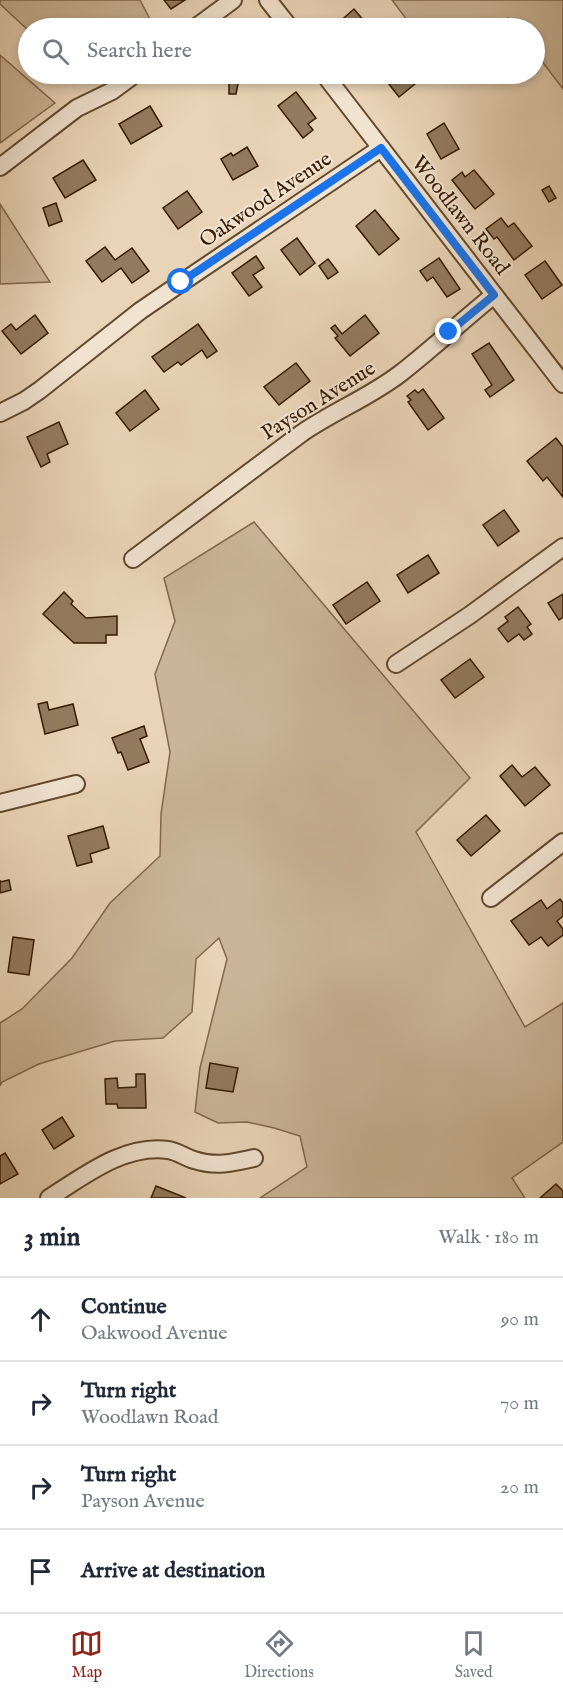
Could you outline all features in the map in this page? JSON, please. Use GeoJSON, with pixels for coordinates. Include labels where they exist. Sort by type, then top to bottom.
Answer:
{"type":"FeatureCollection","features":[{"type":"Feature","properties":{"kind":"street"},"geometry":{"type":"LineString","coordinates":[[209,18],[233,0]]}},
{"type":"Feature","properties":{"kind":"street"},"geometry":{"type":"LineString","coordinates":[[268,0],[282,18]]}},
{"type":"Feature","properties":{"kind":"street"},"geometry":{"type":"LineString","coordinates":[[0,167],[78,108],[121,84]]}},
{"type":"Feature","properties":{"kind":"street","name":"Woodlawn Road"},"geometry":{"type":"LineString","coordinates":[[332,84],[563,384]]}},
{"type":"Feature","properties":{"kind":"street","name":"Oakwood Avenue"},"geometry":{"type":"LineString","coordinates":[[0,413],[32,395],[181,282],[381,148]]}},
{"type":"Feature","properties":{"kind":"street","name":"Payson Avenue"},"geometry":{"type":"LineString","coordinates":[[133,559],[302,433],[321,420],[360,401],[401,373],[494,295]]}},
{"type":"Feature","properties":{"kind":"street"},"geometry":{"type":"LineString","coordinates":[[396,664],[470,615],[563,547]]}},
{"type":"Feature","properties":{"kind":"street"},"geometry":{"type":"LineString","coordinates":[[0,803],[76,784]]}},
{"type":"Feature","properties":{"kind":"street"},"geometry":{"type":"LineString","coordinates":[[491,898],[563,842]]}},
{"type":"Feature","properties":{"kind":"street"},"geometry":{"type":"LineString","coordinates":[[49,1198],[114,1158],[146,1150],[170,1150],[195,1161],[219,1165],[254,1158]]}},
{"type":"Feature","properties":{"kind":"shaded area"},"geometry":{"type":"Polygon","coordinates":[[[0,0],[140,0],[149,18],[18,18],[18,21],[0,4],[0,0]]]}},
{"type":"Feature","properties":{"kind":"shaded area"},"geometry":{"type":"Polygon","coordinates":[[[392,0],[563,0],[563,89],[545,65],[545,18],[406,18],[392,0]]]}},
{"type":"Feature","properties":{"kind":"shaded area"},"geometry":{"type":"Polygon","coordinates":[[[0,55],[18,71],[18,84],[33,84],[55,103],[0,143],[0,55]]]}},
{"type":"Feature","properties":{"kind":"shaded area"},"geometry":{"type":"Polygon","coordinates":[[[0,204],[50,282],[0,284],[0,204]]]}},
{"type":"Feature","properties":{"kind":"shaded area"},"geometry":{"type":"Polygon","coordinates":[[[254,522],[470,778],[416,832],[525,1027],[563,1003],[563,1142],[512,1178],[525,1198],[260,1198],[307,1167],[300,1136],[247,1122],[218,1123],[195,1112],[200,1068],[227,959],[219,938],[196,959],[192,1012],[163,1038],[115,1041],[39,1064],[2,1082],[0,1086],[0,1023],[22,1009],[72,958],[110,903],[160,856],[161,814],[170,752],[155,674],[175,621],[164,578],[254,522]]]}},
{"type":"Feature","properties":{"kind":"building"},"geometry":{"type":"Polygon","coordinates":[[[164,0],[185,0],[171,9],[164,0]]]}},
{"type":"Feature","properties":{"kind":"building"},"geometry":{"type":"Polygon","coordinates":[[[354,9],[362,18],[344,18],[354,9]]]}},
{"type":"Feature","properties":{"kind":"building"},"geometry":{"type":"Polygon","coordinates":[[[229,84],[238,84],[236,94],[229,94],[229,84]]]}},
{"type":"Feature","properties":{"kind":"building"},"geometry":{"type":"Polygon","coordinates":[[[389,84],[415,84],[399,97],[389,84]]]}},
{"type":"Feature","properties":{"kind":"building"},"geometry":{"type":"Polygon","coordinates":[[[296,92],[316,118],[308,124],[313,130],[303,138],[278,106],[296,92]]]}},
{"type":"Feature","properties":{"kind":"building"},"geometry":{"type":"Polygon","coordinates":[[[150,106],[162,126],[131,144],[119,124],[150,106]]]}},
{"type":"Feature","properties":{"kind":"building"},"geometry":{"type":"Polygon","coordinates":[[[444,123],[459,149],[441,159],[427,134],[444,123]]]}},
{"type":"Feature","properties":{"kind":"building"},"geometry":{"type":"Polygon","coordinates":[[[247,147],[258,166],[233,180],[221,159],[231,153],[233,156],[247,147]]]}},
{"type":"Feature","properties":{"kind":"building"},"geometry":{"type":"Polygon","coordinates":[[[83,160],[96,180],[65,198],[53,178],[83,160]]]}},
{"type":"Feature","properties":{"kind":"building"},"geometry":{"type":"Polygon","coordinates":[[[474,170],[494,194],[475,209],[452,180],[462,172],[465,177],[474,170]]]}},
{"type":"Feature","properties":{"kind":"building"},"geometry":{"type":"Polygon","coordinates":[[[549,186],[556,198],[549,202],[542,190],[549,186]]]}},
{"type":"Feature","properties":{"kind":"building"},"geometry":{"type":"Polygon","coordinates":[[[187,191],[202,212],[178,229],[163,208],[187,191]]]}},
{"type":"Feature","properties":{"kind":"building"},"geometry":{"type":"Polygon","coordinates":[[[56,203],[62,221],[49,226],[43,208],[56,203]]]}},
{"type":"Feature","properties":{"kind":"building"},"geometry":{"type":"Polygon","coordinates":[[[375,210],[399,239],[379,255],[356,226],[375,210]]]}},
{"type":"Feature","properties":{"kind":"building"},"geometry":{"type":"Polygon","coordinates":[[[501,218],[508,227],[514,223],[532,246],[514,260],[497,237],[494,239],[486,229],[501,218]]]}},
{"type":"Feature","properties":{"kind":"building"},"geometry":{"type":"Polygon","coordinates":[[[297,238],[315,263],[300,275],[281,250],[297,238]]]}},
{"type":"Feature","properties":{"kind":"building"},"geometry":{"type":"Polygon","coordinates":[[[105,247],[115,260],[132,248],[149,271],[132,283],[121,268],[102,282],[86,261],[105,247]]]}},
{"type":"Feature","properties":{"kind":"building"},"geometry":{"type":"Polygon","coordinates":[[[256,256],[264,268],[253,275],[262,287],[249,296],[232,273],[256,256]]]}},
{"type":"Feature","properties":{"kind":"building"},"geometry":{"type":"Polygon","coordinates":[[[439,258],[460,289],[447,297],[433,277],[427,281],[420,271],[439,258]]]}},
{"type":"Feature","properties":{"kind":"building"},"geometry":{"type":"Polygon","coordinates":[[[328,259],[338,272],[328,279],[319,266],[328,259]]]}},
{"type":"Feature","properties":{"kind":"building"},"geometry":{"type":"Polygon","coordinates":[[[545,261],[562,285],[542,299],[525,275],[545,261]]]}},
{"type":"Feature","properties":{"kind":"building"},"geometry":{"type":"Polygon","coordinates":[[[35,315],[48,333],[21,354],[2,331],[11,324],[16,330],[35,315]]]}},
{"type":"Feature","properties":{"kind":"building"},"geometry":{"type":"Polygon","coordinates":[[[365,315],[379,333],[350,356],[335,338],[338,336],[331,328],[335,325],[342,334],[365,315]]]}},
{"type":"Feature","properties":{"kind":"building"},"geometry":{"type":"Polygon","coordinates":[[[198,324],[217,351],[207,358],[202,350],[181,365],[178,362],[164,372],[152,357],[198,324]]]}},
{"type":"Feature","properties":{"kind":"building"},"geometry":{"type":"Polygon","coordinates":[[[489,343],[514,380],[490,397],[485,390],[492,385],[472,354],[489,343]]]}},
{"type":"Feature","properties":{"kind":"building"},"geometry":{"type":"Polygon","coordinates":[[[296,363],[310,381],[279,405],[264,387],[296,363]]]}},
{"type":"Feature","properties":{"kind":"building"},"geometry":{"type":"Polygon","coordinates":[[[423,389],[444,418],[428,430],[408,402],[411,400],[407,396],[415,390],[418,393],[423,389]]]}},
{"type":"Feature","properties":{"kind":"building"},"geometry":{"type":"Polygon","coordinates":[[[145,390],[159,409],[130,431],[116,413],[145,390]]]}},
{"type":"Feature","properties":{"kind":"building"},"geometry":{"type":"Polygon","coordinates":[[[59,422],[68,444],[47,454],[50,462],[41,467],[27,437],[59,422]]]}},
{"type":"Feature","properties":{"kind":"building"},"geometry":{"type":"Polygon","coordinates":[[[556,438],[563,447],[563,497],[547,477],[543,481],[527,461],[556,438]]]}},
{"type":"Feature","properties":{"kind":"building"},"geometry":{"type":"Polygon","coordinates":[[[504,510],[519,531],[498,546],[483,525],[504,510]]]}},
{"type":"Feature","properties":{"kind":"building"},"geometry":{"type":"Polygon","coordinates":[[[428,555],[439,573],[408,593],[397,575],[428,555]]]}},
{"type":"Feature","properties":{"kind":"building"},"geometry":{"type":"Polygon","coordinates":[[[367,582],[380,601],[346,624],[333,605],[367,582]]]}},
{"type":"Feature","properties":{"kind":"building"},"geometry":{"type":"Polygon","coordinates":[[[64,592],[73,601],[71,604],[86,618],[117,616],[117,635],[106,635],[106,643],[74,643],[43,614],[64,592]]]}},
{"type":"Feature","properties":{"kind":"building"},"geometry":{"type":"Polygon","coordinates":[[[563,594],[563,617],[559,620],[548,603],[563,594]]]}},
{"type":"Feature","properties":{"kind":"building"},"geometry":{"type":"Polygon","coordinates":[[[518,607],[531,624],[527,627],[532,634],[524,640],[519,634],[508,642],[498,629],[508,621],[505,617],[518,607]]]}},
{"type":"Feature","properties":{"kind":"building"},"geometry":{"type":"Polygon","coordinates":[[[470,659],[484,677],[455,698],[441,680],[470,659]]]}},
{"type":"Feature","properties":{"kind":"building"},"geometry":{"type":"Polygon","coordinates":[[[47,702],[49,710],[73,704],[78,725],[45,734],[38,704],[47,702]]]}},
{"type":"Feature","properties":{"kind":"building"},"geometry":{"type":"Polygon","coordinates":[[[144,726],[147,736],[140,739],[149,762],[128,770],[112,738],[144,726]]]}},
{"type":"Feature","properties":{"kind":"building"},"geometry":{"type":"Polygon","coordinates":[[[512,765],[522,777],[535,767],[550,785],[525,806],[500,776],[512,765]]]}},
{"type":"Feature","properties":{"kind":"building"},"geometry":{"type":"Polygon","coordinates":[[[486,815],[500,831],[471,856],[457,840],[486,815]]]}},
{"type":"Feature","properties":{"kind":"building"},"geometry":{"type":"Polygon","coordinates":[[[103,826],[109,848],[90,854],[92,862],[77,866],[68,836],[103,826]]]}},
{"type":"Feature","properties":{"kind":"building"},"geometry":{"type":"Polygon","coordinates":[[[9,880],[11,890],[0,893],[0,882],[9,880]]]}},
{"type":"Feature","properties":{"kind":"building"},"geometry":{"type":"Polygon","coordinates":[[[560,899],[563,903],[563,916],[557,921],[563,929],[563,935],[548,946],[541,937],[529,945],[511,921],[541,900],[547,909],[560,899]]]}},
{"type":"Feature","properties":{"kind":"building"},"geometry":{"type":"Polygon","coordinates":[[[13,937],[34,940],[29,975],[8,972],[13,937]]]}},
{"type":"Feature","properties":{"kind":"building"},"geometry":{"type":"Polygon","coordinates":[[[210,1063],[238,1068],[233,1092],[206,1088],[210,1063]]]}},
{"type":"Feature","properties":{"kind":"building"},"geometry":{"type":"Polygon","coordinates":[[[136,1074],[145,1074],[146,1108],[118,1108],[117,1104],[106,1104],[105,1079],[117,1078],[118,1088],[136,1087],[136,1074]]]}},
{"type":"Feature","properties":{"kind":"building"},"geometry":{"type":"Polygon","coordinates":[[[62,1117],[74,1136],[54,1149],[42,1130],[62,1117]]]}},
{"type":"Feature","properties":{"kind":"building"},"geometry":{"type":"Polygon","coordinates":[[[5,1153],[18,1174],[0,1184],[0,1156],[5,1153]]]}},
{"type":"Feature","properties":{"kind":"building"},"geometry":{"type":"Polygon","coordinates":[[[556,1184],[563,1191],[563,1198],[540,1198],[556,1184]]]}},
{"type":"Feature","properties":{"kind":"building"},"geometry":{"type":"Polygon","coordinates":[[[156,1186],[186,1198],[151,1198],[156,1186]]]}},
{"type":"Feature","properties":{"kind":"route"},"geometry":{"type":"LineString","coordinates":[[181,282],[381,148],[494,295],[449,332]]}}]}
